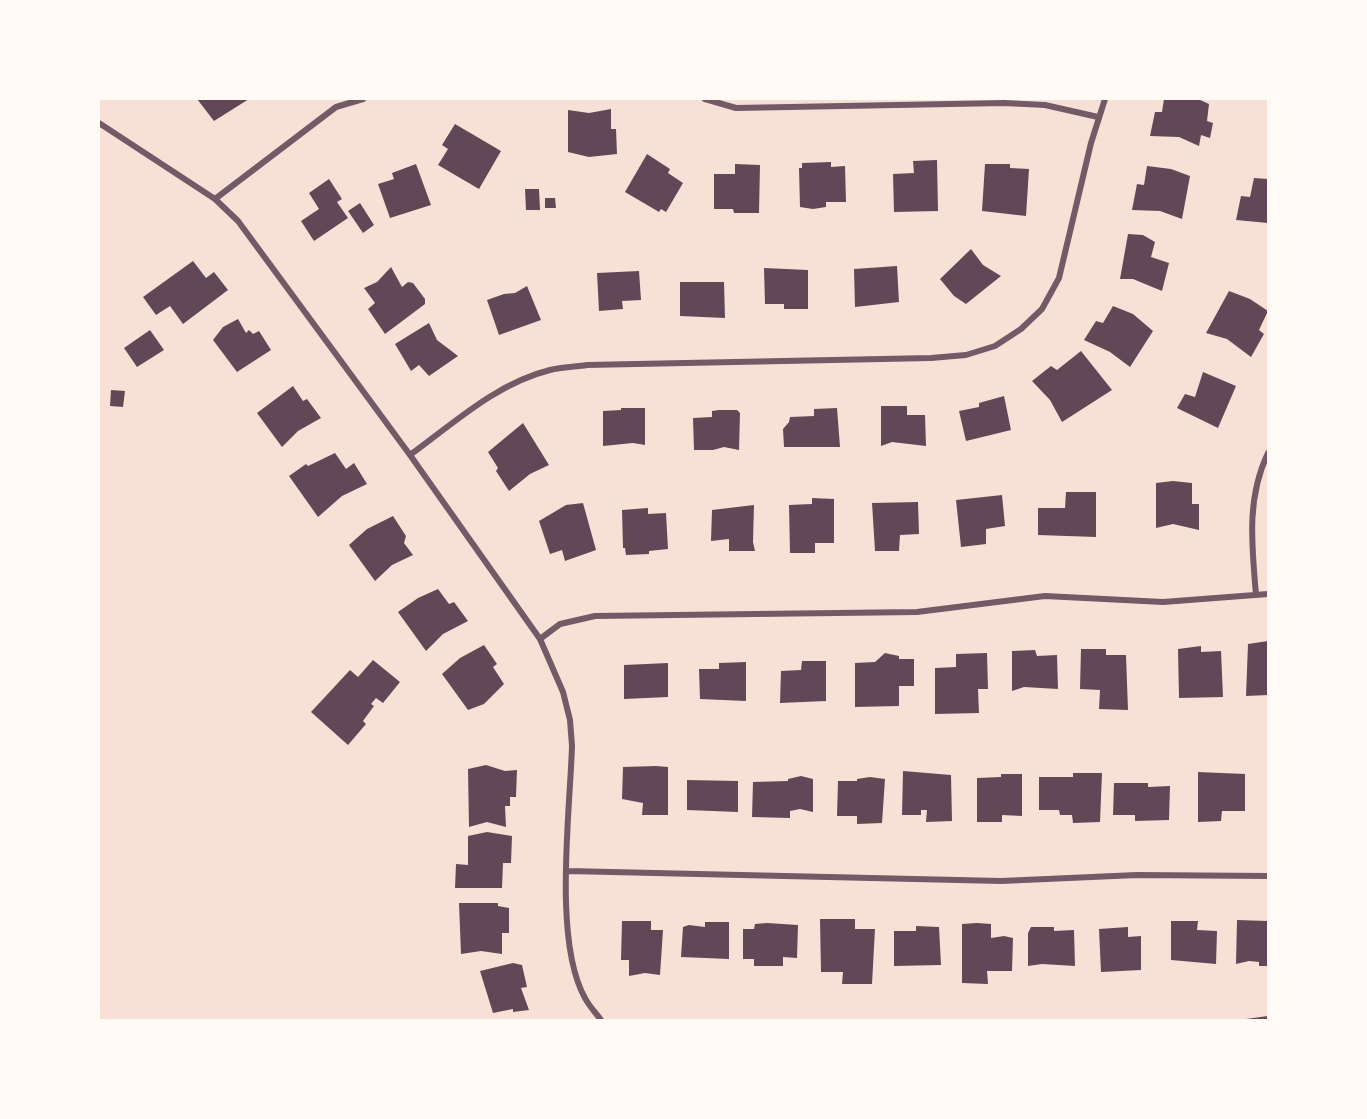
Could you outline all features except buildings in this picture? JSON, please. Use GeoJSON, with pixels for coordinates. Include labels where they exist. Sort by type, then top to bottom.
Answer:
{"type":"FeatureCollection","features":[{"type":"Feature","properties":{"kind":"street"},"geometry":{"type":"LineString","coordinates":[[215,199],[336,107],[363,99]]}},
{"type":"Feature","properties":{"kind":"street"},"geometry":{"type":"LineString","coordinates":[[705,99],[736,108],[1004,102],[1045,105],[1098,117]]}},
{"type":"Feature","properties":{"kind":"street"},"geometry":{"type":"LineString","coordinates":[[410,455],[490,396],[523,379],[551,370],[587,365],[931,358],[966,355],[996,346],[1021,329],[1042,309],[1059,278],[1091,143],[1105,99]]}},
{"type":"Feature","properties":{"kind":"street"},"geometry":{"type":"LineString","coordinates":[[99,123],[215,199],[238,221],[410,455],[540,639],[563,692],[570,720],[572,746],[568,871],[571,958],[584,997],[601,1020]]}},
{"type":"Feature","properties":{"kind":"street"},"geometry":{"type":"LineString","coordinates":[[1256,595],[1251,531],[1253,497],[1268,453]]}},
{"type":"Feature","properties":{"kind":"street"},"geometry":{"type":"LineString","coordinates":[[540,639],[560,624],[595,616],[917,612],[1045,596],[1163,602],[1268,594]]}},
{"type":"Feature","properties":{"kind":"street"},"geometry":{"type":"LineString","coordinates":[[568,871],[1001,881],[1137,875],[1268,876]]}}]}
